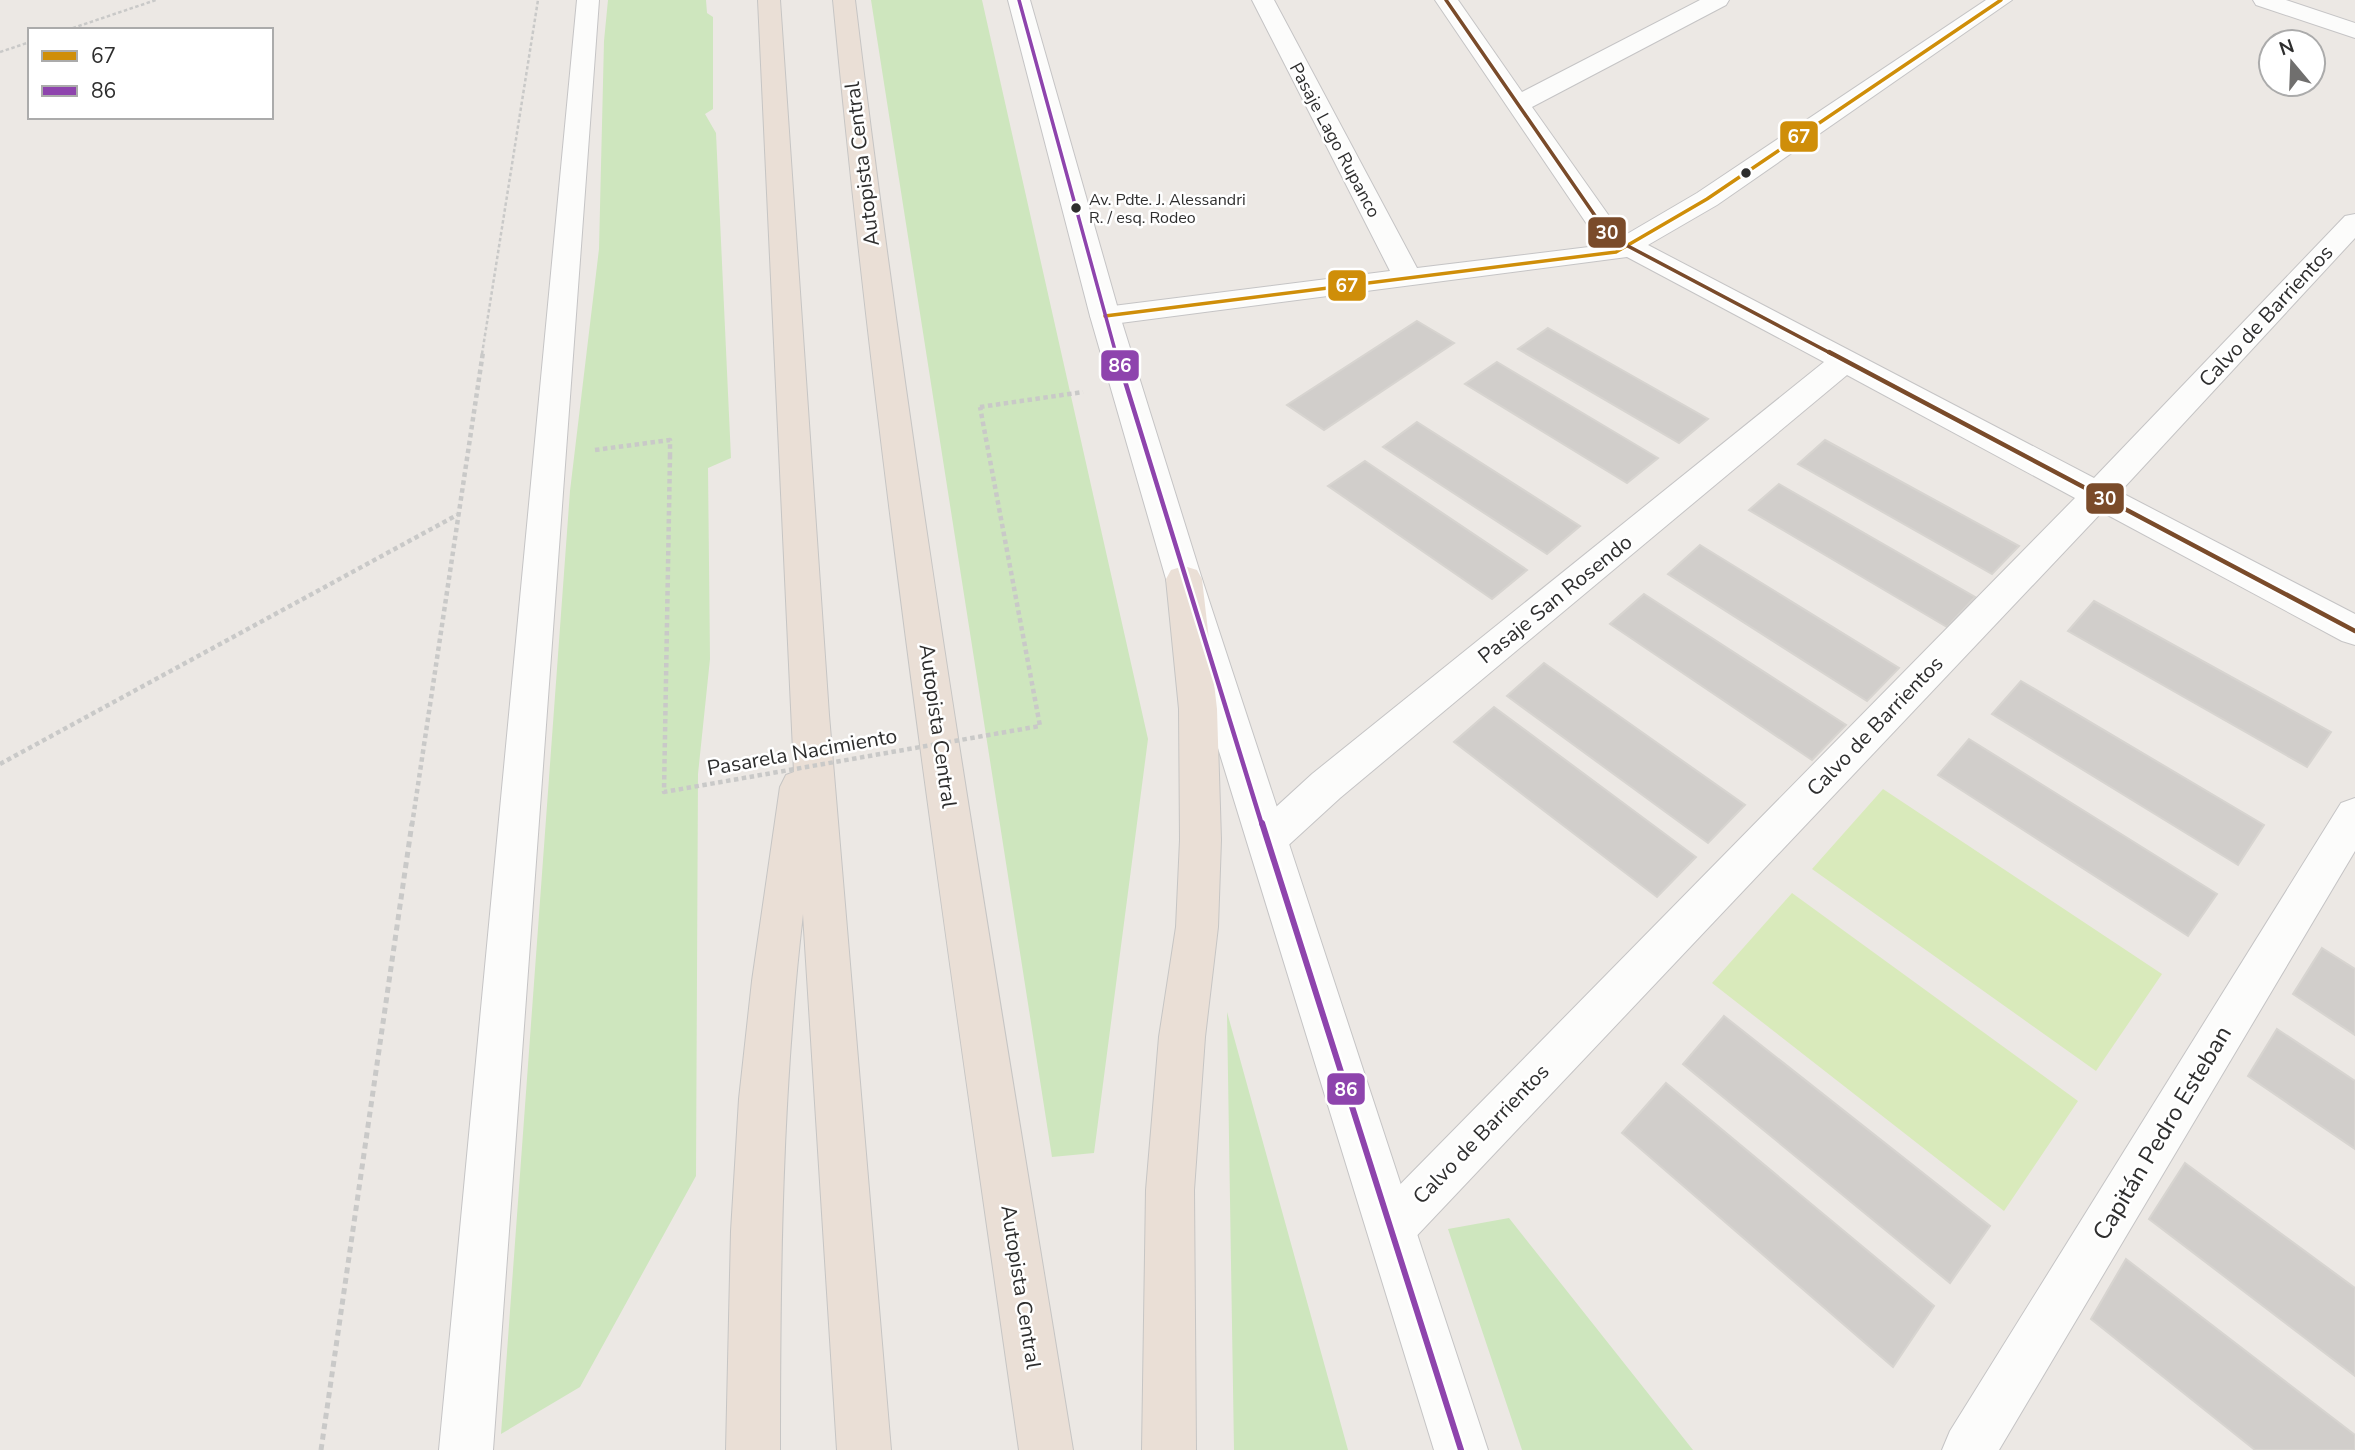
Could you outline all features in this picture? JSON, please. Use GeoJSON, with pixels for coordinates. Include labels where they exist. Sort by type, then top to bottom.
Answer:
{"type":"FeatureCollection","features":[{"type":"Feature","properties":{"kind":"highway"},"geometry":{"type":"LineString","coordinates":[[769,0],[810,715],[864,1450]]}},
{"type":"Feature","properties":{"kind":"highway","name":"Autopista Central"},"geometry":{"type":"LineString","coordinates":[[844,0],[878,299],[910,534],[1046,1450]]}},
{"type":"Feature","properties":{"kind":"highway"},"geometry":{"type":"LineString","coordinates":[[1170,1450],[1168,1248],[1171,1168],[1182,1037],[1196,930],[1202,828],[1201,737],[1195,654],[1184,579]]}},
{"type":"Feature","properties":{"kind":"highway"},"geometry":{"type":"LineString","coordinates":[[753,1450],[754,1265],[762,1098],[776,962],[810,715]]}},
{"type":"Feature","properties":{"kind":"street"},"geometry":{"type":"LineString","coordinates":[[466,1450],[588,0]]}},
{"type":"Feature","properties":{"kind":"street"},"geometry":{"type":"LineString","coordinates":[[1020,0],[1105,316],[1184,579],[1461,1450]]}},
{"type":"Feature","properties":{"kind":"street","name":"Pasaje Lago Rupanco"},"geometry":{"type":"LineString","coordinates":[[1263,0],[1408,279]]}},
{"type":"Feature","properties":{"kind":"street"},"geometry":{"type":"LineString","coordinates":[[1518,104],[1718,0]]}},
{"type":"Feature","properties":{"kind":"street"},"geometry":{"type":"LineString","coordinates":[[1105,316],[1592,257],[1629,246],[1707,199],[2001,0]]}},
{"type":"Feature","properties":{"kind":"street"},"geometry":{"type":"LineString","coordinates":[[2264,0],[2355,31]]}},
{"type":"Feature","properties":{"kind":"street"},"geometry":{"type":"LineString","coordinates":[[1452,2],[1609,236],[2355,631]]}},
{"type":"Feature","properties":{"kind":"street","name":"Calvo de Barrientos"},"geometry":{"type":"LineString","coordinates":[[1391,1228],[2098,495],[2355,222]]}},
{"type":"Feature","properties":{"kind":"street","name":"Pasaje San Rosendo"},"geometry":{"type":"LineString","coordinates":[[1267,840],[1326,786],[1845,361]]}},
{"type":"Feature","properties":{"kind":"street","name":"Capitán Pedro Esteban"},"geometry":{"type":"LineString","coordinates":[[1969,1450],[2355,816]]}},
{"type":"Feature","properties":{"kind":"path"},"geometry":{"type":"LineString","coordinates":[[73,28],[156,0]]}},
{"type":"Feature","properties":{"kind":"path"},"geometry":{"type":"LineString","coordinates":[[321,1450],[457,515],[538,0]]}},
{"type":"Feature","properties":{"kind":"path"},"geometry":{"type":"LineString","coordinates":[[0,52],[28,43]]}},
{"type":"Feature","properties":{"kind":"path","name":"Pasarela Nacimiento"},"geometry":{"type":"LineString","coordinates":[[549,456],[670,440],[664,792],[1040,726],[980,407],[1126,385]]}},
{"type":"Feature","properties":{"kind":"path"},"geometry":{"type":"LineString","coordinates":[[0,764],[457,515]]}},
{"type":"Feature","properties":{"kind":"green space"},"geometry":{"type":"Polygon","coordinates":[[[608,0],[706,0],[707,13],[713,17],[713,109],[705,114],[716,133],[731,458],[708,468],[710,659],[698,774],[696,1176],[580,1387],[501,1434],[570,491],[599,249],[604,41],[608,0]]]}},
{"type":"Feature","properties":{"kind":"green space"},"geometry":{"type":"Polygon","coordinates":[[[871,0],[982,0],[1148,739],[1094,1153],[1052,1157],[871,0]]]}},
{"type":"Feature","properties":{"kind":"green space"},"geometry":{"type":"Polygon","coordinates":[[[1883,789],[2162,974],[2096,1071],[1812,869],[1883,789]]]}},
{"type":"Feature","properties":{"kind":"green space"},"geometry":{"type":"Polygon","coordinates":[[[1792,893],[2078,1101],[2004,1211],[1712,983],[1792,893]]]}},
{"type":"Feature","properties":{"kind":"green space"},"geometry":{"type":"Polygon","coordinates":[[[1227,1012],[1348,1450],[1234,1450],[1227,1012]]]}},
{"type":"Feature","properties":{"kind":"green space"},"geometry":{"type":"Polygon","coordinates":[[[1509,1218],[1693,1450],[1522,1450],[1448,1229],[1509,1218]]]}},
{"type":"Feature","properties":{"kind":"building"},"geometry":{"type":"Polygon","coordinates":[[[1417,321],[1454,343],[1324,430],[1287,405],[1417,321]]]}},
{"type":"Feature","properties":{"kind":"building"},"geometry":{"type":"Polygon","coordinates":[[[1548,328],[1708,419],[1679,443],[1518,349],[1548,328]]]}},
{"type":"Feature","properties":{"kind":"building"},"geometry":{"type":"Polygon","coordinates":[[[1497,362],[1658,458],[1627,483],[1465,384],[1497,362]]]}},
{"type":"Feature","properties":{"kind":"building"},"geometry":{"type":"Polygon","coordinates":[[[1417,422],[1580,526],[1547,554],[1383,447],[1417,422]]]}},
{"type":"Feature","properties":{"kind":"building"},"geometry":{"type":"Polygon","coordinates":[[[1825,440],[2019,546],[1992,574],[1798,464],[1825,440]]]}},
{"type":"Feature","properties":{"kind":"building"},"geometry":{"type":"Polygon","coordinates":[[[1365,461],[1527,570],[1492,599],[1328,486],[1365,461]]]}},
{"type":"Feature","properties":{"kind":"building"},"geometry":{"type":"Polygon","coordinates":[[[1779,484],[1975,597],[1947,627],[1749,510],[1779,484]]]}},
{"type":"Feature","properties":{"kind":"building"},"geometry":{"type":"Polygon","coordinates":[[[1700,545],[1899,668],[1867,701],[1668,574],[1700,545]]]}},
{"type":"Feature","properties":{"kind":"building"},"geometry":{"type":"Polygon","coordinates":[[[1644,594],[1846,725],[1812,760],[1610,624],[1644,594]]]}},
{"type":"Feature","properties":{"kind":"building"},"geometry":{"type":"Polygon","coordinates":[[[2094,601],[2331,732],[2307,767],[2068,631],[2094,601]]]}},
{"type":"Feature","properties":{"kind":"building"},"geometry":{"type":"Polygon","coordinates":[[[1544,663],[1745,805],[1708,843],[1507,696],[1544,663]]]}},
{"type":"Feature","properties":{"kind":"building"},"geometry":{"type":"Polygon","coordinates":[[[2021,681],[2264,825],[2238,865],[1992,714],[2021,681]]]}},
{"type":"Feature","properties":{"kind":"building"},"geometry":{"type":"Polygon","coordinates":[[[1494,707],[1696,857],[1657,897],[1454,742],[1494,707]]]}},
{"type":"Feature","properties":{"kind":"building"},"geometry":{"type":"Polygon","coordinates":[[[1969,739],[2217,894],[2188,936],[1938,775],[1969,739]]]}},
{"type":"Feature","properties":{"kind":"building"},"geometry":{"type":"Polygon","coordinates":[[[2322,948],[2355,969],[2355,1035],[2293,994],[2322,948]]]}},
{"type":"Feature","properties":{"kind":"building"},"geometry":{"type":"Polygon","coordinates":[[[1724,1016],[1990,1226],[1950,1283],[1683,1064],[1724,1016]]]}},
{"type":"Feature","properties":{"kind":"building"},"geometry":{"type":"Polygon","coordinates":[[[2277,1029],[2355,1081],[2355,1149],[2248,1076],[2277,1029]]]}},
{"type":"Feature","properties":{"kind":"building"},"geometry":{"type":"Polygon","coordinates":[[[1666,1083],[1934,1306],[1893,1367],[1622,1133],[1666,1083]]]}},
{"type":"Feature","properties":{"kind":"building"},"geometry":{"type":"Polygon","coordinates":[[[2185,1163],[2355,1288],[2355,1376],[2149,1219],[2185,1163]]]}},
{"type":"Feature","properties":{"kind":"building"},"geometry":{"type":"Polygon","coordinates":[[[2126,1259],[2355,1435],[2355,1450],[2255,1450],[2091,1319],[2126,1259]]]}},
{"type":"Feature","properties":{"kind":"transit line","name":"86"},"geometry":{"type":"LineString","coordinates":[[1019,0],[1105,316],[1184,579],[1461,1450]]}},
{"type":"Feature","properties":{"kind":"transit line","name":"30"},"geometry":{"type":"LineString","coordinates":[[1446,0],[1609,236],[2355,631]]}},
{"type":"Feature","properties":{"kind":"transit line","name":"67"},"geometry":{"type":"LineString","coordinates":[[1105,316],[1616,252],[1707,199],[2001,0]]}},
{"type":"Feature","properties":{"kind":"place","name":"Av. Pdte. J. Alessandri R. / esq. Rodeo"},"geometry":{"type":"Point","coordinates":[1076,208]}}]}
